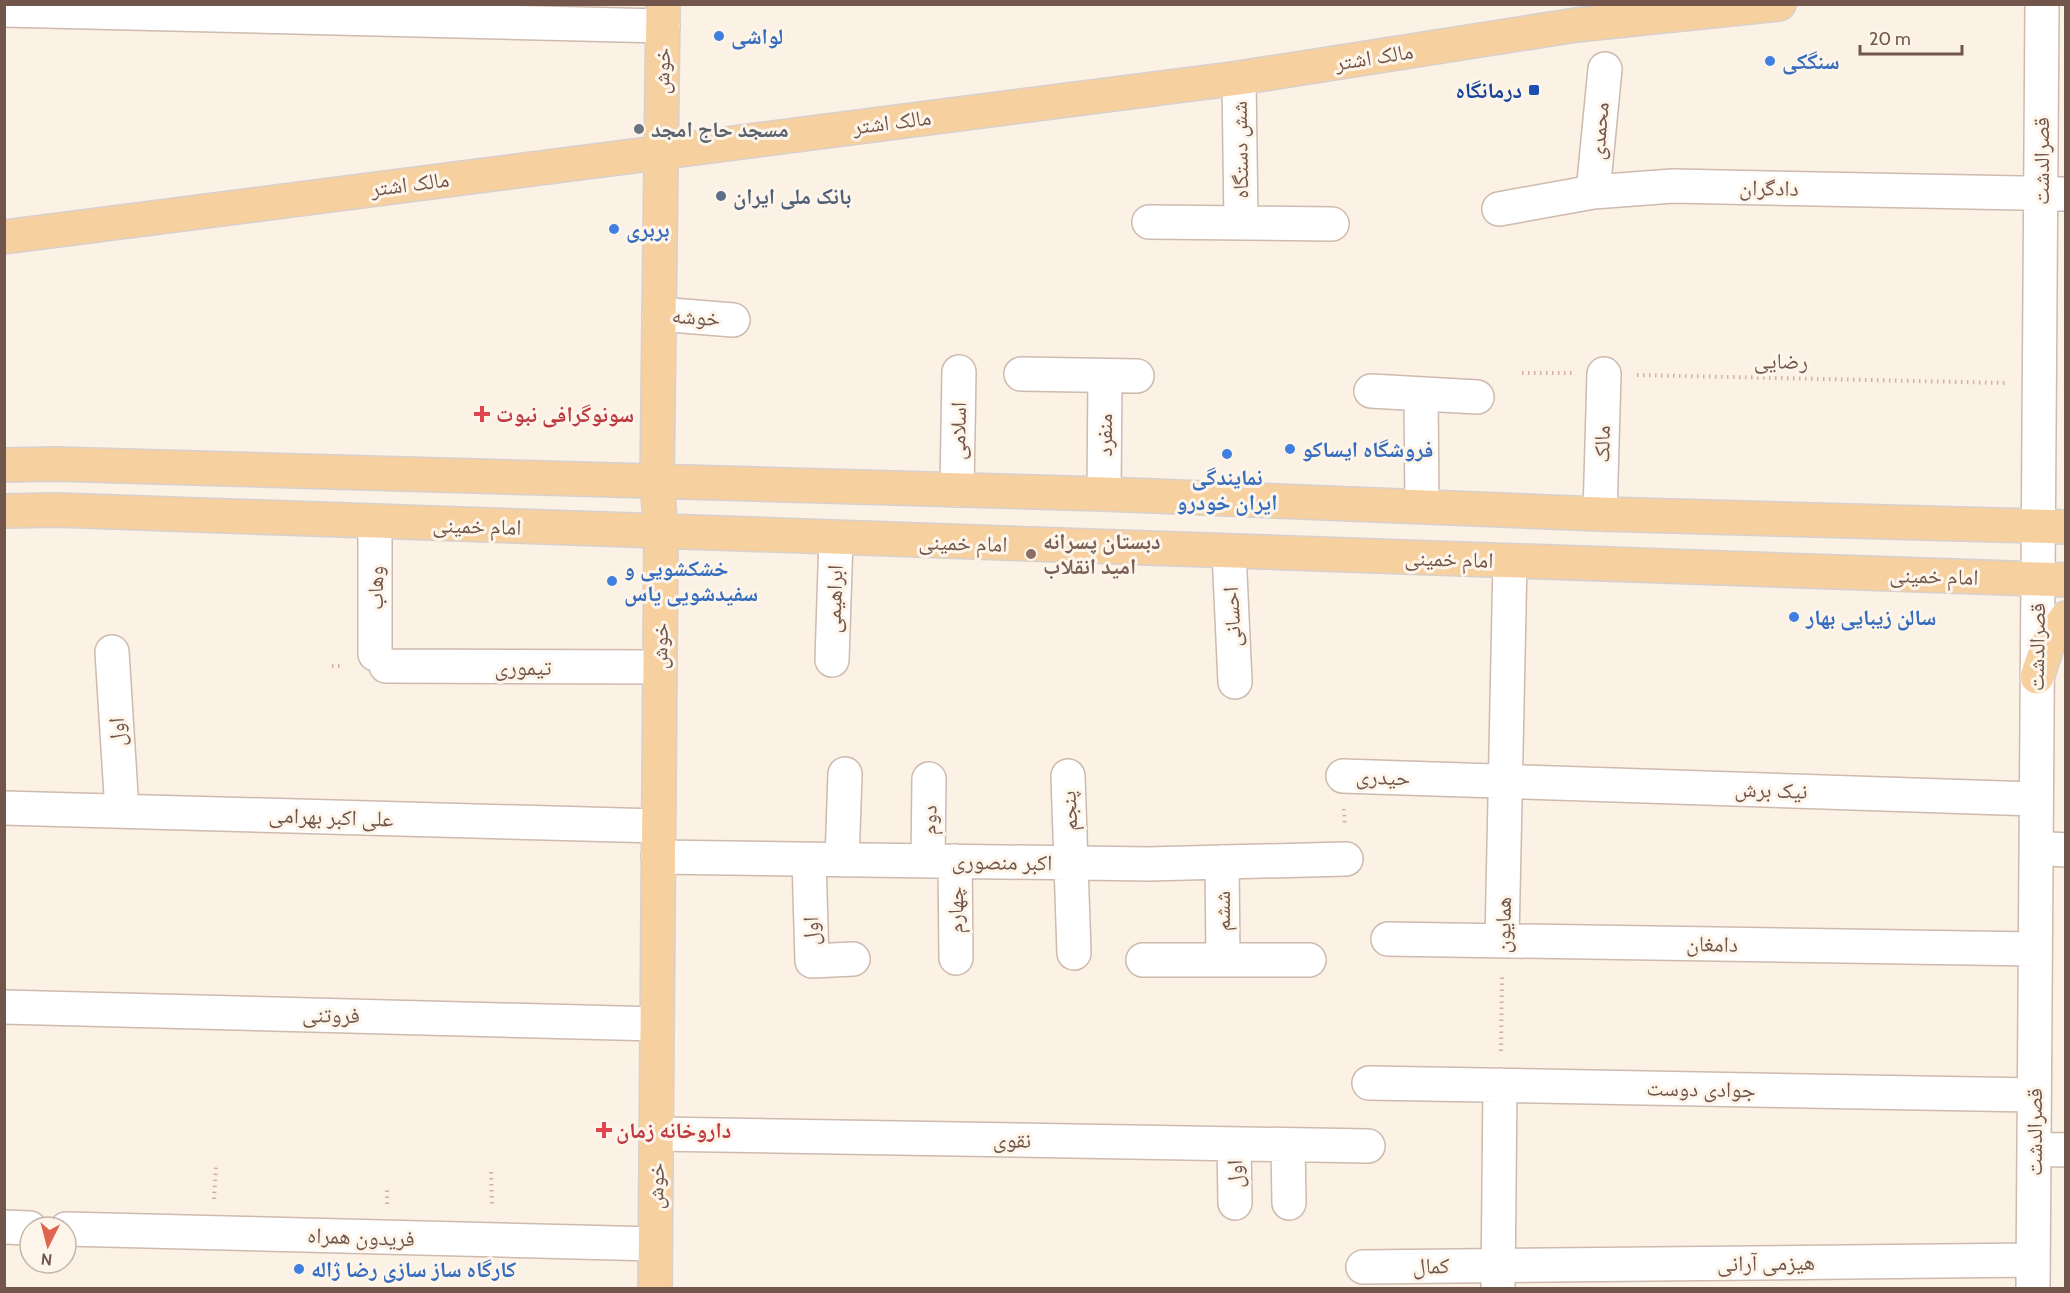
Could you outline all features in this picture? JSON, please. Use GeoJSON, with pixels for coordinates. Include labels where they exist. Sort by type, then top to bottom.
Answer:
{"type":"FeatureCollection","features":[{"type":"Feature","properties":{"kind":"main road","name":"مالک اشتر"},"geometry":{"type":"LineString","coordinates":[[4,237],[1239,78],[1576,15],[1779,4]]}},
{"type":"Feature","properties":{"kind":"main road","name":"خوش"},"geometry":{"type":"LineString","coordinates":[[655,1288],[661,533],[657,482],[663,15]]}},
{"type":"Feature","properties":{"kind":"main road"},"geometry":{"type":"LineString","coordinates":[[55,464],[57,510]]}},
{"type":"Feature","properties":{"kind":"main road"},"geometry":{"type":"LineString","coordinates":[[4,465],[55,464],[1104,494],[1600,514],[2052,527]]}},
{"type":"Feature","properties":{"kind":"main road","name":"امام خمینی"},"geometry":{"type":"LineString","coordinates":[[4,511],[57,510],[375,523],[2052,580]]}},
{"type":"Feature","properties":{"kind":"main road"},"geometry":{"type":"LineString","coordinates":[[2037,677],[2049,640],[2066,618]]}},
{"type":"Feature","properties":{"kind":"street","name":"قصرالدشت"},"geometry":{"type":"LineString","coordinates":[[2033,1274],[2050,1150],[2034,1095],[2035,950],[2051,849],[2036,800],[2037,677],[2052,580],[2053,194],[2042,4]]}},
{"type":"Feature","properties":{"kind":"street"},"geometry":{"type":"LineString","coordinates":[[4,10],[73,8],[663,15]]}},
{"type":"Feature","properties":{"kind":"street","name":"محمدی"},"geometry":{"type":"LineString","coordinates":[[1593,192],[1605,69]]}},
{"type":"Feature","properties":{"kind":"street","name":"شش دستگاه"},"geometry":{"type":"LineString","coordinates":[[1239,78],[1241,223]]}},
{"type":"Feature","properties":{"kind":"street","name":"دادگران"},"geometry":{"type":"LineString","coordinates":[[1499,209],[1593,192],[1673,186],[2053,194]]}},
{"type":"Feature","properties":{"kind":"street"},"geometry":{"type":"LineString","coordinates":[[1149,222],[1332,224]]}},
{"type":"Feature","properties":{"kind":"street","name":"خوشه"},"geometry":{"type":"LineString","coordinates":[[659,314],[733,320]]}},
{"type":"Feature","properties":{"kind":"street","name":"اسلامی"},"geometry":{"type":"LineString","coordinates":[[957,490],[959,372]]}},
{"type":"Feature","properties":{"kind":"street"},"geometry":{"type":"LineString","coordinates":[[1021,374],[1137,376]]}},
{"type":"Feature","properties":{"kind":"street","name":"مالک"},"geometry":{"type":"LineString","coordinates":[[1600,514],[1604,374]]}},
{"type":"Feature","properties":{"kind":"street","name":"منفرد"},"geometry":{"type":"LineString","coordinates":[[1104,494],[1105,376]]}},
{"type":"Feature","properties":{"kind":"street"},"geometry":{"type":"LineString","coordinates":[[1371,391],[1477,398]]}},
{"type":"Feature","properties":{"kind":"street"},"geometry":{"type":"LineString","coordinates":[[1421,394],[1422,506]]}},
{"type":"Feature","properties":{"kind":"street","name":"وهاب"},"geometry":{"type":"LineString","coordinates":[[375,523],[381,660]]}},
{"type":"Feature","properties":{"kind":"street","name":"ابراهیمی"},"geometry":{"type":"LineString","coordinates":[[832,660],[836,538]]}},
{"type":"Feature","properties":{"kind":"street","name":"احسانی"},"geometry":{"type":"LineString","coordinates":[[1229,552],[1235,682]]}},
{"type":"Feature","properties":{"kind":"street","name":"همایون"},"geometry":{"type":"LineString","coordinates":[[1502,941],[1510,561]]}},
{"type":"Feature","properties":{"kind":"street","name":"اول"},"geometry":{"type":"LineString","coordinates":[[112,652],[122,811]]}},
{"type":"Feature","properties":{"kind":"street","name":"تیموری"},"geometry":{"type":"LineString","coordinates":[[381,660],[660,667]]}},
{"type":"Feature","properties":{"kind":"street"},"geometry":{"type":"LineString","coordinates":[[842,860],[845,774]]}},
{"type":"Feature","properties":{"kind":"street","name":"پنجم"},"geometry":{"type":"LineString","coordinates":[[1068,776],[1074,953]]}},
{"type":"Feature","properties":{"kind":"street","name":"حیدری"},"geometry":{"type":"LineString","coordinates":[[1343,776],[1505,780]]}},
{"type":"Feature","properties":{"kind":"street","name":"دوم"},"geometry":{"type":"LineString","coordinates":[[929,779],[942,861]]}},
{"type":"Feature","properties":{"kind":"street","name":"نیک برش"},"geometry":{"type":"LineString","coordinates":[[1505,780],[2036,800]]}},
{"type":"Feature","properties":{"kind":"street","name":"علی اکبر بهرامی"},"geometry":{"type":"LineString","coordinates":[[4,808],[122,811],[658,842]]}},
{"type":"Feature","properties":{"kind":"street","name":"اکبر منصوری"},"geometry":{"type":"LineString","coordinates":[[658,842],[809,860],[1148,864],[1346,859]]}},
{"type":"Feature","properties":{"kind":"street","name":"اول"},"geometry":{"type":"LineString","coordinates":[[809,860],[812,961],[853,960]]}},
{"type":"Feature","properties":{"kind":"street","name":"چهارم"},"geometry":{"type":"LineString","coordinates":[[942,861],[956,958]]}},
{"type":"Feature","properties":{"kind":"street","name":"ششم"},"geometry":{"type":"LineString","coordinates":[[1222,862],[1223,960]]}},
{"type":"Feature","properties":{"kind":"street","name":"دامغان"},"geometry":{"type":"LineString","coordinates":[[1388,939],[2035,950]]}},
{"type":"Feature","properties":{"kind":"street"},"geometry":{"type":"LineString","coordinates":[[1143,960],[1309,960]]}},
{"type":"Feature","properties":{"kind":"street","name":"فروتنی"},"geometry":{"type":"LineString","coordinates":[[4,1007],[657,1024]]}},
{"type":"Feature","properties":{"kind":"street","name":"جوادی دوست"},"geometry":{"type":"LineString","coordinates":[[1369,1083],[2034,1095]]}},
{"type":"Feature","properties":{"kind":"street"},"geometry":{"type":"LineString","coordinates":[[1499,1277],[1500,1085]]}},
{"type":"Feature","properties":{"kind":"street","name":"نقوی"},"geometry":{"type":"LineString","coordinates":[[656,1134],[1368,1146]]}},
{"type":"Feature","properties":{"kind":"street","name":"اول"},"geometry":{"type":"LineString","coordinates":[[1234,1144],[1235,1203]]}},
{"type":"Feature","properties":{"kind":"street"},"geometry":{"type":"LineString","coordinates":[[1288,1146],[1288,1203]]}},
{"type":"Feature","properties":{"kind":"street","name":"فریدون همراه"},"geometry":{"type":"LineString","coordinates":[[78,1229],[655,1244]]}},
{"type":"Feature","properties":{"kind":"street","name":"کمال"},"geometry":{"type":"LineString","coordinates":[[1363,1267],[1499,1277]]}},
{"type":"Feature","properties":{"kind":"street","name":"هیزمی آرانی"},"geometry":{"type":"LineString","coordinates":[[1499,1277],[2033,1274]]}},
{"type":"Feature","properties":{"kind":"path","name":"رضایی"},"geometry":{"type":"LineString","coordinates":[[1522,373],[2052,383]]}},
{"type":"Feature","properties":{"kind":"path","name":"حیدری"},"geometry":{"type":"LineString","coordinates":[[1343,776],[1346,859]]}},
{"type":"Feature","properties":{"kind":"path","name":"همایون"},"geometry":{"type":"LineString","coordinates":[[1500,1085],[1502,941]]}},
{"type":"Feature","properties":{"kind":"place","name":"لواشی"},"geometry":{"type":"Point","coordinates":[719,36]}},
{"type":"Feature","properties":{"kind":"place","name":"سنگکی"},"geometry":{"type":"Point","coordinates":[1770,61]}},
{"type":"Feature","properties":{"kind":"place","name":"درمانگاه"},"geometry":{"type":"Point","coordinates":[1534,90]}},
{"type":"Feature","properties":{"kind":"place","name":"مسجد حاج امجد"},"geometry":{"type":"Point","coordinates":[639,129]}},
{"type":"Feature","properties":{"kind":"place","name":"بانک ملی ایران"},"geometry":{"type":"Point","coordinates":[721,196]}},
{"type":"Feature","properties":{"kind":"place","name":"بربری"},"geometry":{"type":"Point","coordinates":[614,229]}},
{"type":"Feature","properties":{"kind":"place","name":"سونوگرافی نبوت"},"geometry":{"type":"Point","coordinates":[482,414]}},
{"type":"Feature","properties":{"kind":"place","name":"فروشگاه ایساکو"},"geometry":{"type":"Point","coordinates":[1290,449]}},
{"type":"Feature","properties":{"kind":"place","name":"نمایندگی ایران خودرو"},"geometry":{"type":"Point","coordinates":[1227,454]}},
{"type":"Feature","properties":{"kind":"place","name":"دبستان پسرانه امید انقلاب"},"geometry":{"type":"Point","coordinates":[1031,554]}},
{"type":"Feature","properties":{"kind":"place","name":"خشکشویی و سفیدشویی یاس"},"geometry":{"type":"Point","coordinates":[612,581]}},
{"type":"Feature","properties":{"kind":"place","name":"سالن زیبایی بهار"},"geometry":{"type":"Point","coordinates":[1794,617]}},
{"type":"Feature","properties":{"kind":"place","name":"داروخانه زمان"},"geometry":{"type":"Point","coordinates":[604,1130]}},
{"type":"Feature","properties":{"kind":"place","name":"کارگاه ساز سازی رضا ژاله"},"geometry":{"type":"Point","coordinates":[299,1269]}}]}
